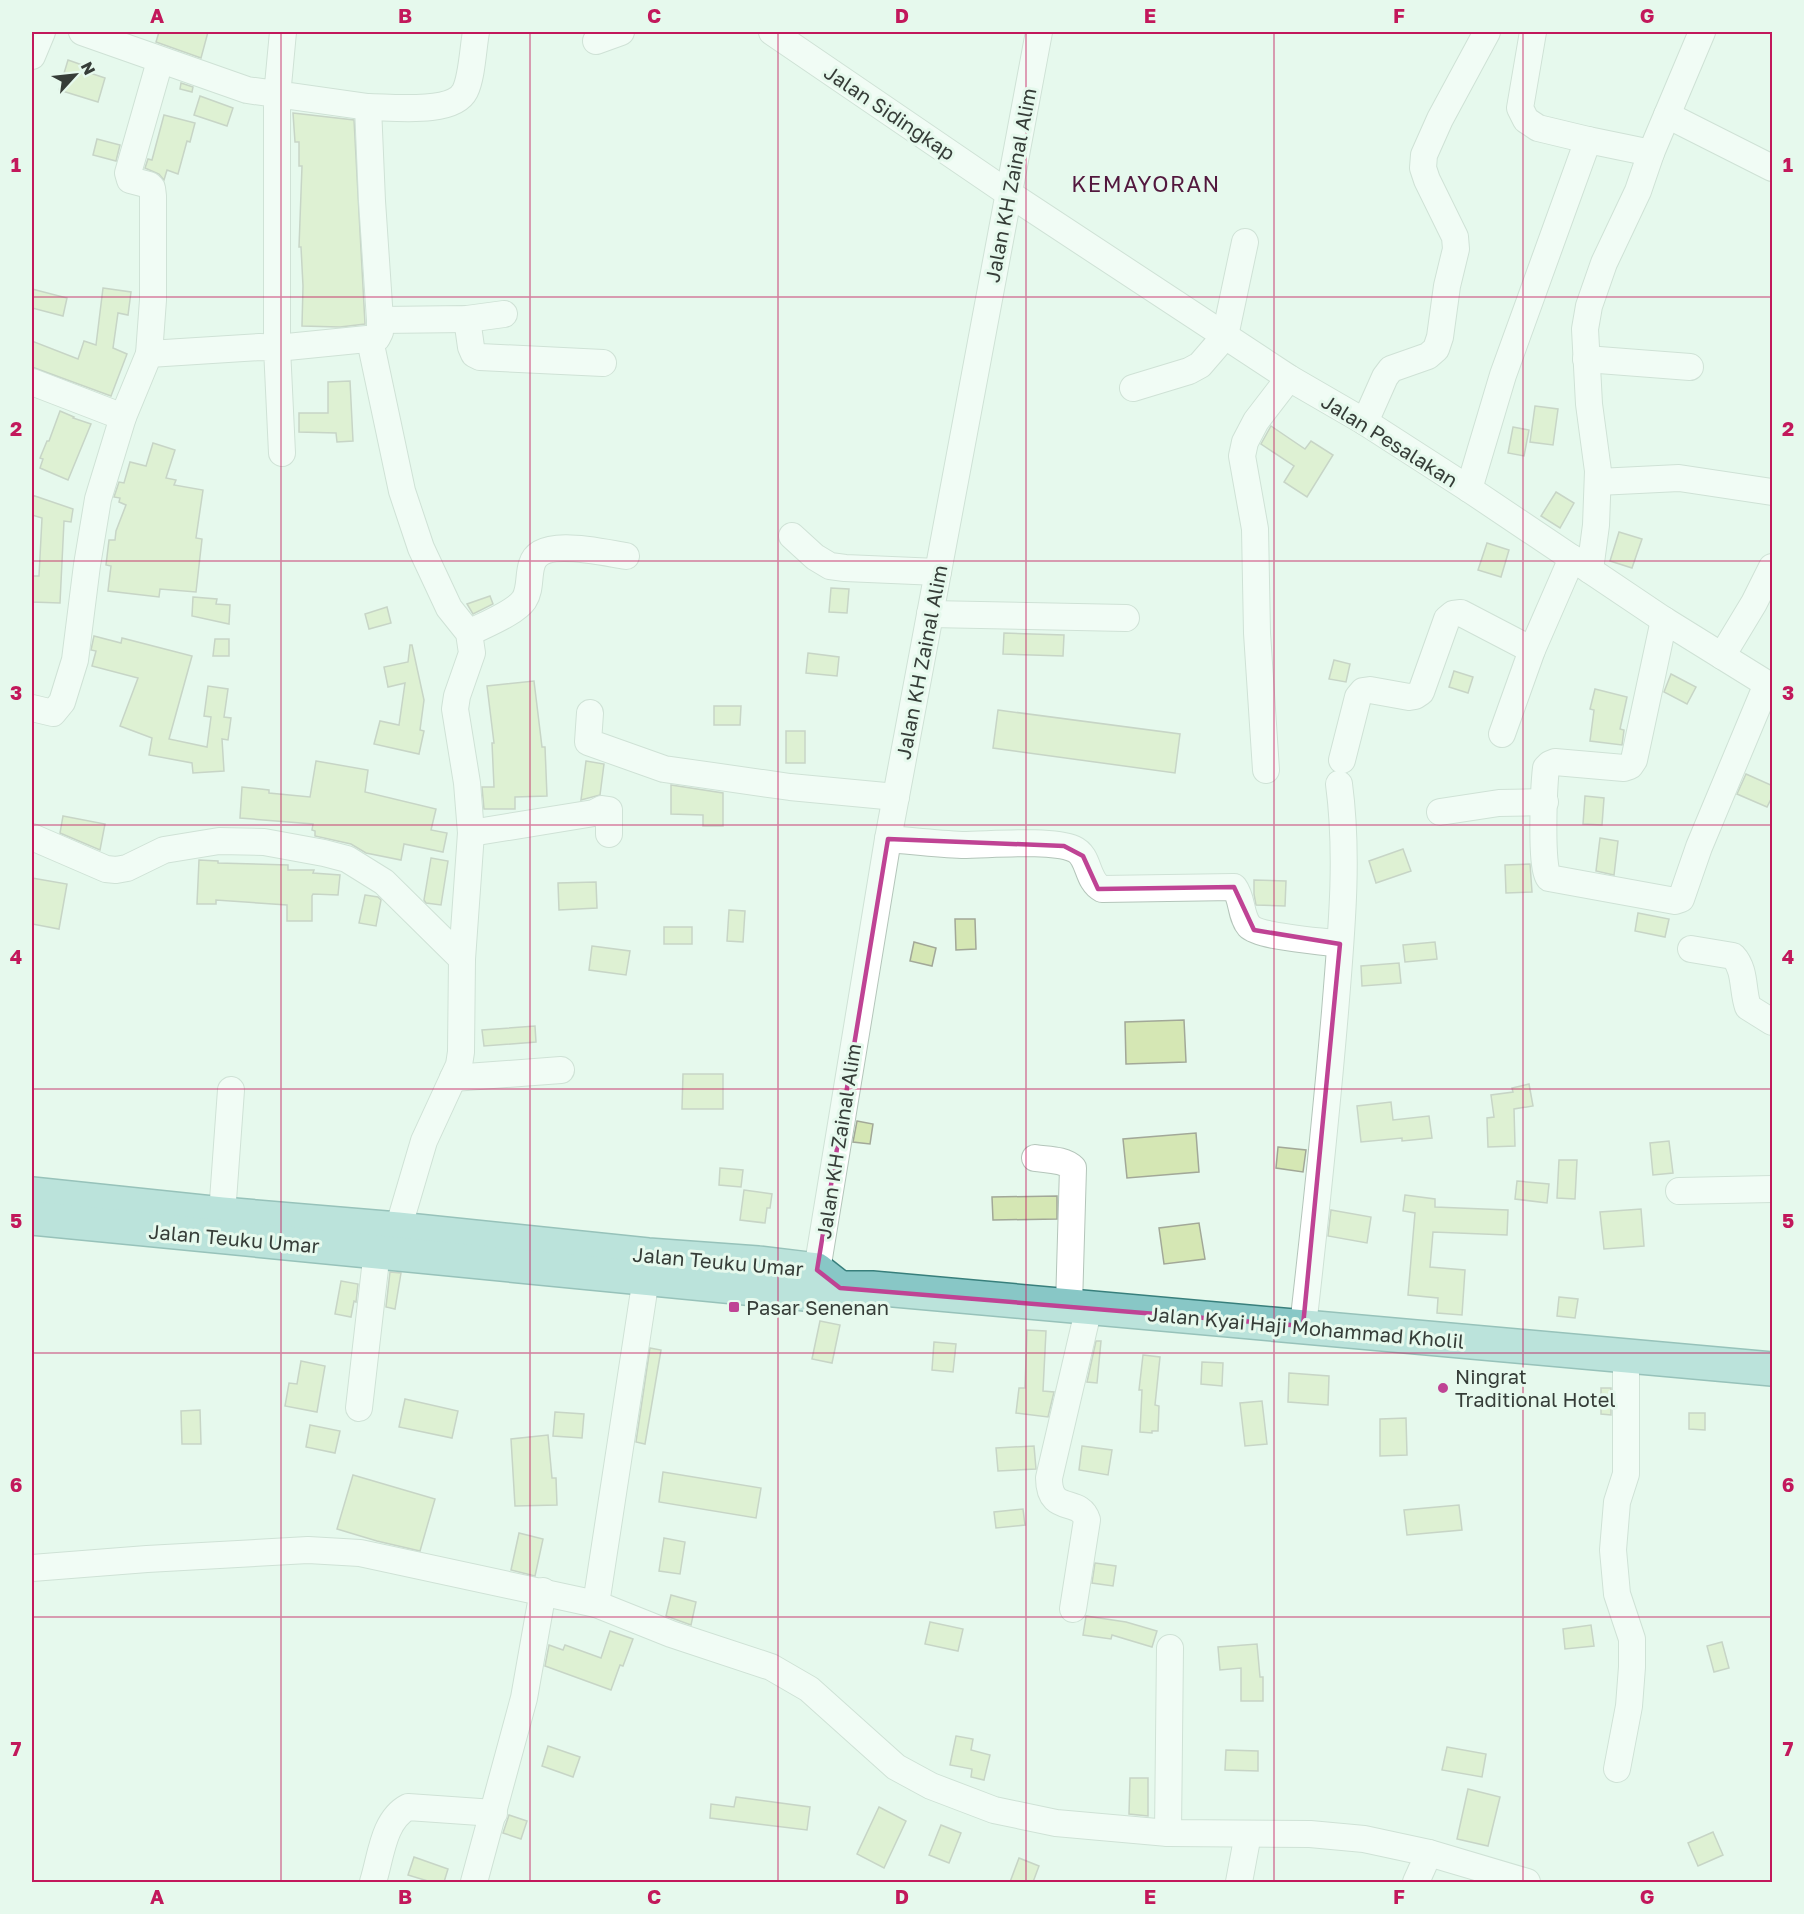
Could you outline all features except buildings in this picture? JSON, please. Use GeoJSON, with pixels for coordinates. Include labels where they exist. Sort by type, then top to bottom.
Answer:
{"type":"FeatureCollection","features":[{"type":"Feature","properties":{"kind":"main road","name":"Jalan Teuku Umar"},"geometry":{"type":"LineString","coordinates":[[32,1194],[222,1214],[300,1232]]}},
{"type":"Feature","properties":{"kind":"main road","name":"Jalan Teuku Umar"},"geometry":{"type":"LineString","coordinates":[[32,1218],[300,1232],[388,1240],[758,1263],[824,1284]]}},
{"type":"Feature","properties":{"kind":"main road","name":"Jalan Teuku Umar"},"geometry":{"type":"LineString","coordinates":[[388,1240],[646,1278],[824,1284]]}},
{"type":"Feature","properties":{"kind":"main road","name":"Jalan Kyai Haji Mohammad Kholil"},"geometry":{"type":"LineString","coordinates":[[824,1284],[1773,1369]]}},
{"type":"Feature","properties":{"kind":"street"},"geometry":{"type":"LineString","coordinates":[[32,56],[42,32]]}},
{"type":"Feature","properties":{"kind":"street"},"geometry":{"type":"LineString","coordinates":[[82,32],[247,90],[277,96],[368,106],[435,107],[460,99],[466,89],[476,32]]}},
{"type":"Feature","properties":{"kind":"street"},"geometry":{"type":"LineString","coordinates":[[282,453],[277,348],[277,96],[283,32]]}},
{"type":"Feature","properties":{"kind":"street"},"geometry":{"type":"LineString","coordinates":[[596,41],[621,32]]}},
{"type":"Feature","properties":{"kind":"street","name":"Jalan Sidingkap"},"geometry":{"type":"LineString","coordinates":[[773,32],[1008,193]]}},
{"type":"Feature","properties":{"kind":"street","name":"Jalan KH Zainal Alim"},"geometry":{"type":"LineString","coordinates":[[824,1284],[888,839],[1039,32]]}},
{"type":"Feature","properties":{"kind":"street"},"geometry":{"type":"LineString","coordinates":[[1365,422],[1385,377],[1391,369],[1428,356],[1436,349],[1440,337],[1447,286],[1456,249],[1455,237],[1423,168],[1425,155],[1440,119],[1487,32]]}},
{"type":"Feature","properties":{"kind":"street"},"geometry":{"type":"LineString","coordinates":[[1533,32],[1520,108],[1526,120],[1538,128],[1651,153]]}},
{"type":"Feature","properties":{"kind":"street"},"geometry":{"type":"LineString","coordinates":[[1502,734],[1532,650],[1581,564],[1596,525],[1598,471],[1588,404],[1585,329],[1589,306],[1604,263],[1638,191],[1651,153],[1702,32]]}},
{"type":"Feature","properties":{"kind":"street"},"geometry":{"type":"LineString","coordinates":[[32,708],[53,713],[62,702],[75,660],[98,499],[123,417],[149,354],[153,300],[153,196],[149,185],[130,180],[128,173],[160,61]]}},
{"type":"Feature","properties":{"kind":"street"},"geometry":{"type":"LineString","coordinates":[[359,1408],[388,1240],[424,1141],[459,1065],[462,959],[471,832],[467,783],[455,710],[457,696],[472,653],[469,633],[449,608],[420,548],[402,491],[375,330],[368,106]]}},
{"type":"Feature","properties":{"kind":"street"},"geometry":{"type":"LineString","coordinates":[[1667,115],[1773,168]]}},
{"type":"Feature","properties":{"kind":"street"},"geometry":{"type":"LineString","coordinates":[[1469,489],[1503,375],[1588,140]]}},
{"type":"Feature","properties":{"kind":"street","name":"Jalan Pesalakan"},"geometry":{"type":"LineString","coordinates":[[1008,193],[1289,378],[1365,422],[1664,620],[1770,686]]}},
{"type":"Feature","properties":{"kind":"street"},"geometry":{"type":"LineString","coordinates":[[1133,388],[1189,371],[1200,365],[1226,336],[1245,242]]}},
{"type":"Feature","properties":{"kind":"street"},"geometry":{"type":"LineString","coordinates":[[149,354],[277,348],[375,330],[504,314]]}},
{"type":"Feature","properties":{"kind":"street"},"geometry":{"type":"LineString","coordinates":[[467,319],[471,347],[474,354],[480,357],[603,363]]}},
{"type":"Feature","properties":{"kind":"street"},"geometry":{"type":"LineString","coordinates":[[1586,359],[1690,367]]}},
{"type":"Feature","properties":{"kind":"street"},"geometry":{"type":"LineString","coordinates":[[1266,770],[1257,633],[1255,530],[1242,456],[1245,442],[1256,421],[1289,378]]}},
{"type":"Feature","properties":{"kind":"street"},"geometry":{"type":"LineString","coordinates":[[32,382],[123,417]]}},
{"type":"Feature","properties":{"kind":"street"},"geometry":{"type":"LineString","coordinates":[[1598,482],[1679,478],[1773,492]]}},
{"type":"Feature","properties":{"kind":"street"},"geometry":{"type":"LineString","coordinates":[[792,536],[815,557],[830,566],[938,572]]}},
{"type":"Feature","properties":{"kind":"street"},"geometry":{"type":"LineString","coordinates":[[469,633],[514,609],[524,600],[532,561],[549,548],[561,547],[626,556]]}},
{"type":"Feature","properties":{"kind":"street"},"geometry":{"type":"LineString","coordinates":[[1722,656],[1773,567]]}},
{"type":"Feature","properties":{"kind":"street"},"geometry":{"type":"LineString","coordinates":[[1303,1326],[1319,1188],[1340,944],[1344,830],[1341,772],[1358,698],[1362,691],[1370,690],[1409,697],[1421,692],[1447,620],[1453,614],[1461,613],[1532,650]]}},
{"type":"Feature","properties":{"kind":"street"},"geometry":{"type":"LineString","coordinates":[[930,614],[1126,618]]}},
{"type":"Feature","properties":{"kind":"street"},"geometry":{"type":"LineString","coordinates":[[1664,620],[1634,760],[1630,766],[1624,768],[1555,762],[1546,768],[1544,851],[1547,877],[1680,899],[1699,847],[1770,686]]}},
{"type":"Feature","properties":{"kind":"street"},"geometry":{"type":"LineString","coordinates":[[590,713],[588,742],[664,769],[790,787],[896,797]]}},
{"type":"Feature","properties":{"kind":"street"},"geometry":{"type":"LineString","coordinates":[[1440,812],[1491,804],[1545,802]]}},
{"type":"Feature","properties":{"kind":"street"},"geometry":{"type":"LineString","coordinates":[[471,832],[594,813],[602,809],[609,810],[609,834]]}},
{"type":"Feature","properties":{"kind":"street"},"geometry":{"type":"LineString","coordinates":[[32,837],[116,870],[128,867],[164,850],[219,841],[264,843],[347,859],[384,882],[462,959]]}},
{"type":"Feature","properties":{"kind":"street"},"geometry":{"type":"LineString","coordinates":[[888,839],[960,844],[1064,846],[1076,850],[1083,856],[1092,880],[1101,890],[1234,887],[1239,895],[1248,925],[1254,930],[1266,934],[1340,944]]}},
{"type":"Feature","properties":{"kind":"street"},"geometry":{"type":"LineString","coordinates":[[1691,949],[1734,956],[1742,971],[1748,1006],[1773,1022]]}},
{"type":"Feature","properties":{"kind":"street"},"geometry":{"type":"LineString","coordinates":[[453,1078],[561,1070]]}},
{"type":"Feature","properties":{"kind":"street"},"geometry":{"type":"LineString","coordinates":[[222,1214],[231,1090]]}},
{"type":"Feature","properties":{"kind":"street"},"geometry":{"type":"LineString","coordinates":[[1035,1158],[1069,1164],[1073,1168],[1079,1306],[1049,1478],[1051,1496],[1059,1503],[1079,1509],[1085,1513],[1087,1520],[1073,1609]]}},
{"type":"Feature","properties":{"kind":"street"},"geometry":{"type":"LineString","coordinates":[[1679,1191],[1773,1189]]}},
{"type":"Feature","properties":{"kind":"street"},"geometry":{"type":"LineString","coordinates":[[596,1604],[646,1278]]}},
{"type":"Feature","properties":{"kind":"street"},"geometry":{"type":"LineString","coordinates":[[1617,1769],[1629,1706],[1632,1666],[1632,1639],[1617,1594],[1613,1550],[1617,1502],[1626,1474],[1627,1461],[1626,1355]]}},
{"type":"Feature","properties":{"kind":"street"},"geometry":{"type":"LineString","coordinates":[[32,1568],[147,1558],[318,1550],[360,1553],[543,1591],[596,1604],[671,1634],[771,1667],[809,1689],[896,1767],[931,1786],[994,1810],[1056,1823],[1167,1833],[1310,1834],[1364,1839],[1429,1853],[1527,1882]]}},
{"type":"Feature","properties":{"kind":"street"},"geometry":{"type":"LineString","coordinates":[[474,1882],[524,1698],[543,1591]]}},
{"type":"Feature","properties":{"kind":"street"},"geometry":{"type":"LineString","coordinates":[[1167,1833],[1170,1648]]}},
{"type":"Feature","properties":{"kind":"street"},"geometry":{"type":"LineString","coordinates":[[373,1882],[390,1823],[398,1813],[408,1807],[494,1813]]}},
{"type":"Feature","properties":{"kind":"street"},"geometry":{"type":"LineString","coordinates":[[1239,1882],[1248,1834]]}},
{"type":"Feature","properties":{"kind":"street"},"geometry":{"type":"LineString","coordinates":[[1416,1882],[1429,1853]]}},
{"type":"Feature","properties":{"kind":"highlighted area"},"geometry":{"type":"Polygon","coordinates":[[[888,839],[1064,846],[1083,856],[1098,889],[1234,887],[1254,930],[1340,944],[1303,1326],[840,1288],[817,1270],[888,839]]]}},
{"type":"Feature","properties":{"kind":"place","name":"Pasar Senenan"},"geometry":{"type":"Point","coordinates":[734,1307]}},
{"type":"Feature","properties":{"kind":"place","name":"Ningrat Traditional Hotel"},"geometry":{"type":"Point","coordinates":[1443,1388]}},
{"type":"Feature","properties":{"kind":"district","name":"KEMAYORAN"},"geometry":{"type":"Point","coordinates":[1146,183]}}]}
